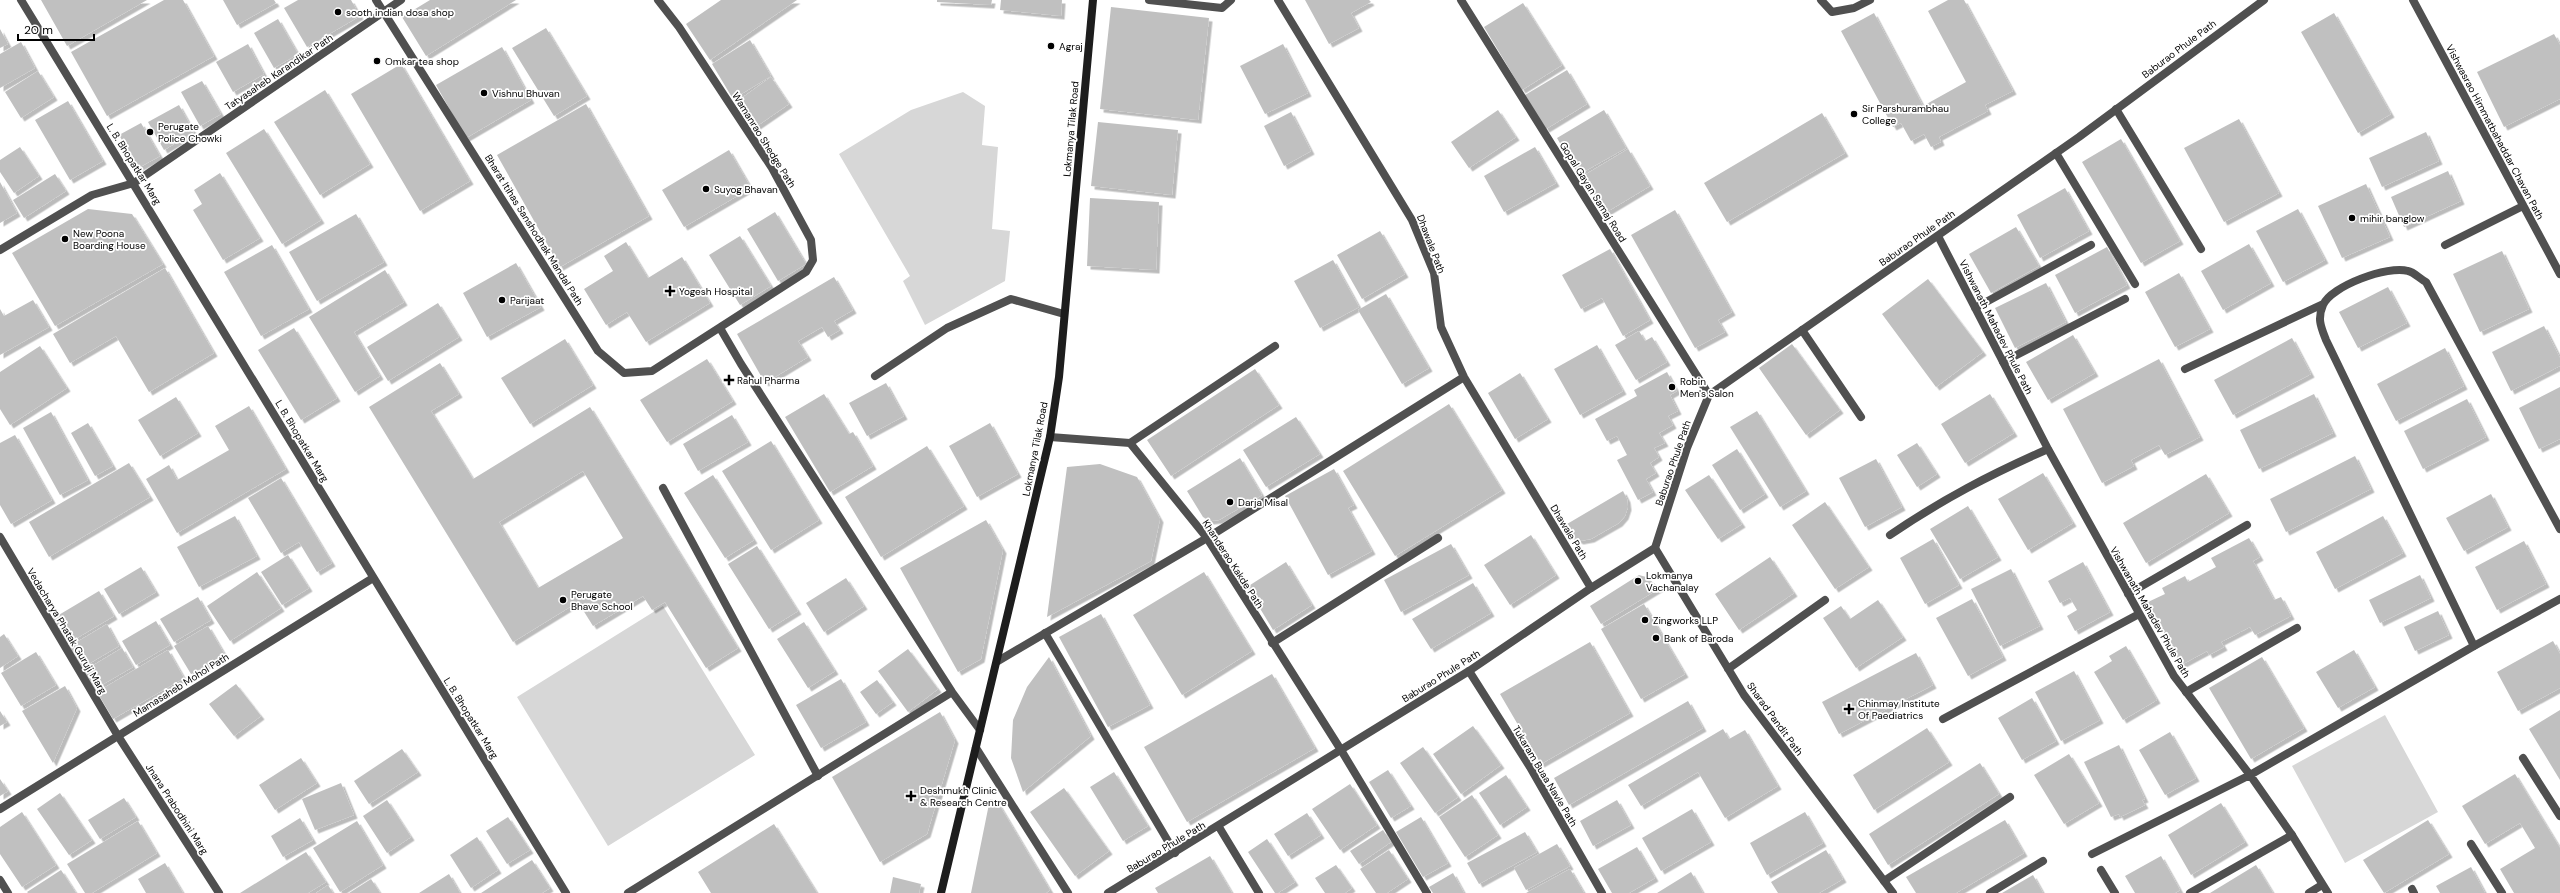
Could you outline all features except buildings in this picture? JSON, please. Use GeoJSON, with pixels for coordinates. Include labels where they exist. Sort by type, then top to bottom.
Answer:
{"type":"FeatureCollection","features":[{"type":"Feature","properties":{"kind":"main road","name":"Lokmanya Tilak Road"},"geometry":{"type":"LineString","coordinates":[[942,893],[1050,437],[1059,377],[1093,0]]}},
{"type":"Feature","properties":{"kind":"street","name":"L. B. Bhopatkar Marg"},"geometry":{"type":"LineString","coordinates":[[21,0],[566,893]]}},
{"type":"Feature","properties":{"kind":"street","name":"Bharat Itihas Sanshodhak Mandal Path"},"geometry":{"type":"LineString","coordinates":[[376,0],[598,351],[624,373],[652,371],[720,328]]}},
{"type":"Feature","properties":{"kind":"street","name":"Tatyasaheb Karandikar Path"},"geometry":{"type":"LineString","coordinates":[[0,250],[92,195],[134,183],[401,0]]}},
{"type":"Feature","properties":{"kind":"street","name":"Wamanrao Shedge Path"},"geometry":{"type":"LineString","coordinates":[[658,0],[679,27],[772,168],[811,240],[813,260],[806,272],[720,328]]}},
{"type":"Feature","properties":{"kind":"street"},"geometry":{"type":"LineString","coordinates":[[1149,0],[1222,8],[1231,0]]}},
{"type":"Feature","properties":{"kind":"street","name":"Dhawale Path"},"geometry":{"type":"LineString","coordinates":[[1278,0],[1412,220],[1434,273],[1441,327],[1464,377],[1590,588]]}},
{"type":"Feature","properties":{"kind":"street","name":"Gopal Gayan Samaj Road"},"geometry":{"type":"LineString","coordinates":[[1461,0],[1709,395]]}},
{"type":"Feature","properties":{"kind":"street"},"geometry":{"type":"LineString","coordinates":[[1821,0],[1832,12],[1840,12],[1870,0]]}},
{"type":"Feature","properties":{"kind":"street","name":"Baburao Phule Path"},"geometry":{"type":"LineString","coordinates":[[1108,893],[1219,827],[1469,670],[1590,588],[1655,548],[1687,448],[1709,395],[2056,153],[2264,0]]}},
{"type":"Feature","properties":{"kind":"street","name":"Vishwasrao Himmatbahaddar Chavan Path"},"geometry":{"type":"LineString","coordinates":[[2413,0],[2560,274]]}},
{"type":"Feature","properties":{"kind":"street"},"geometry":{"type":"LineString","coordinates":[[2116,109],[2201,250]]}},
{"type":"Feature","properties":{"kind":"street"},"geometry":{"type":"LineString","coordinates":[[2056,153],[2135,284]]}},
{"type":"Feature","properties":{"kind":"street"},"geometry":{"type":"LineString","coordinates":[[2445,245],[2523,206]]}},
{"type":"Feature","properties":{"kind":"street","name":"Vishwanath Mahadev Phule Path"},"geometry":{"type":"LineString","coordinates":[[1938,236],[2048,449],[2174,676],[2250,775],[2292,835],[2328,893]]}},
{"type":"Feature","properties":{"kind":"street"},"geometry":{"type":"LineString","coordinates":[[1975,308],[2091,245]]}},
{"type":"Feature","properties":{"kind":"street"},"geometry":{"type":"LineString","coordinates":[[2185,369],[2323,304],[2336,292],[2370,275],[2388,271],[2407,271],[2426,282],[2560,528]]}},
{"type":"Feature","properties":{"kind":"street"},"geometry":{"type":"LineString","coordinates":[[876,376],[947,328],[1011,299],[1064,314]]}},
{"type":"Feature","properties":{"kind":"street"},"geometry":{"type":"LineString","coordinates":[[2003,362],[2125,299]]}},
{"type":"Feature","properties":{"kind":"street"},"geometry":{"type":"LineString","coordinates":[[2323,304],[2319,320],[2326,340],[2474,646]]}},
{"type":"Feature","properties":{"kind":"street"},"geometry":{"type":"LineString","coordinates":[[720,328],[740,364],[952,692],[980,730]]}},
{"type":"Feature","properties":{"kind":"street"},"geometry":{"type":"LineString","coordinates":[[1802,330],[1861,417]]}},
{"type":"Feature","properties":{"kind":"street"},"geometry":{"type":"LineString","coordinates":[[1050,437],[1130,443],[1275,346]]}},
{"type":"Feature","properties":{"kind":"street"},"geometry":{"type":"LineString","coordinates":[[998,661],[1207,538],[1464,377]]}},
{"type":"Feature","properties":{"kind":"street","name":"Khanderao Kakde Path"},"geometry":{"type":"LineString","coordinates":[[1130,443],[1207,538],[1341,750],[1427,893]]}},
{"type":"Feature","properties":{"kind":"street"},"geometry":{"type":"LineString","coordinates":[[1890,535],[1952,495],[1984,478],[2048,449]]}},
{"type":"Feature","properties":{"kind":"street"},"geometry":{"type":"LineString","coordinates":[[663,488],[818,776]]}},
{"type":"Feature","properties":{"kind":"street"},"geometry":{"type":"LineString","coordinates":[[2128,594],[2247,525]]}},
{"type":"Feature","properties":{"kind":"street","name":"Vedacharya Phatak Guruji Marg"},"geometry":{"type":"LineString","coordinates":[[0,537],[118,736]]}},
{"type":"Feature","properties":{"kind":"street"},"geometry":{"type":"LineString","coordinates":[[1272,643],[1438,538]]}},
{"type":"Feature","properties":{"kind":"street","name":"Sharad Pandit Path"},"geometry":{"type":"LineString","coordinates":[[1655,548],[1744,695],[1893,893]]}},
{"type":"Feature","properties":{"kind":"street","name":"Mamasaheb Mohol Path"},"geometry":{"type":"LineString","coordinates":[[0,809],[373,578]]}},
{"type":"Feature","properties":{"kind":"street"},"geometry":{"type":"LineString","coordinates":[[2092,854],[2250,775],[2474,646],[2560,599]]}},
{"type":"Feature","properties":{"kind":"street"},"geometry":{"type":"LineString","coordinates":[[1728,669],[1825,600]]}},
{"type":"Feature","properties":{"kind":"street"},"geometry":{"type":"LineString","coordinates":[[1943,720],[2139,614]]}},
{"type":"Feature","properties":{"kind":"street"},"geometry":{"type":"LineString","coordinates":[[2186,692],[2296,628]]}},
{"type":"Feature","properties":{"kind":"street"},"geometry":{"type":"LineString","coordinates":[[1045,633],[1175,853]]}},
{"type":"Feature","properties":{"kind":"street","name":"Tukaram Buaa Navle Path"},"geometry":{"type":"LineString","coordinates":[[1469,670],[1530,767],[1602,893]]}},
{"type":"Feature","properties":{"kind":"street"},"geometry":{"type":"LineString","coordinates":[[628,893],[952,692]]}},
{"type":"Feature","properties":{"kind":"street","name":"Jnana Prabodhini Marg"},"geometry":{"type":"LineString","coordinates":[[118,736],[219,893]]}},
{"type":"Feature","properties":{"kind":"street"},"geometry":{"type":"LineString","coordinates":[[976,748],[1068,893]]}},
{"type":"Feature","properties":{"kind":"street"},"geometry":{"type":"LineString","coordinates":[[2523,758],[2560,816]]}},
{"type":"Feature","properties":{"kind":"street"},"geometry":{"type":"LineString","coordinates":[[1884,881],[2010,797]]}},
{"type":"Feature","properties":{"kind":"street"},"geometry":{"type":"LineString","coordinates":[[1219,827],[1259,893]]}},
{"type":"Feature","properties":{"kind":"street"},"geometry":{"type":"LineString","coordinates":[[2190,893],[2292,835]]}},
{"type":"Feature","properties":{"kind":"street"},"geometry":{"type":"LineString","coordinates":[[2471,844],[2502,893]]}},
{"type":"Feature","properties":{"kind":"street"},"geometry":{"type":"LineString","coordinates":[[1990,893],[2043,860]]}},
{"type":"Feature","properties":{"kind":"street"},"geometry":{"type":"LineString","coordinates":[[2101,870],[2115,893]]}},
{"type":"Feature","properties":{"kind":"street"},"geometry":{"type":"LineString","coordinates":[[0,880],[8,893]]}},
{"type":"Feature","properties":{"kind":"street"},"geometry":{"type":"LineString","coordinates":[[2309,893],[2322,885]]}},
{"type":"Feature","properties":{"kind":"shaded area"},"geometry":{"type":"Polygon","coordinates":[[[963,92],[985,106],[982,145],[998,147],[992,229],[1010,231],[1005,281],[925,325],[903,281],[910,276],[839,154],[911,110],[963,92]]]}},
{"type":"Feature","properties":{"kind":"shaded area"},"geometry":{"type":"Polygon","coordinates":[[[663,606],[755,755],[608,846],[517,697],[663,606]]]}},
{"type":"Feature","properties":{"kind":"shaded area"},"geometry":{"type":"Polygon","coordinates":[[[2385,715],[2438,812],[2345,863],[2292,766],[2385,715]]]}},
{"type":"Feature","properties":{"kind":"place","name":"sooth indian dosa shop"},"geometry":{"type":"Point","coordinates":[338,12]}},
{"type":"Feature","properties":{"kind":"place","name":"Agraj"},"geometry":{"type":"Point","coordinates":[1051,46]}},
{"type":"Feature","properties":{"kind":"place","name":"Omkar tea shop"},"geometry":{"type":"Point","coordinates":[377,61]}},
{"type":"Feature","properties":{"kind":"place","name":"Vishnu Bhuvan"},"geometry":{"type":"Point","coordinates":[484,93]}},
{"type":"Feature","properties":{"kind":"place","name":"Sir Parshurambhau College"},"geometry":{"type":"Point","coordinates":[1854,114]}},
{"type":"Feature","properties":{"kind":"place","name":"Perugate Police Chowki"},"geometry":{"type":"Point","coordinates":[150,132]}},
{"type":"Feature","properties":{"kind":"place","name":"Suyog Bhavan"},"geometry":{"type":"Point","coordinates":[706,189]}},
{"type":"Feature","properties":{"kind":"place","name":"mihir banglow"},"geometry":{"type":"Point","coordinates":[2352,218]}},
{"type":"Feature","properties":{"kind":"place","name":"New Poona Boarding House"},"geometry":{"type":"Point","coordinates":[65,239]}},
{"type":"Feature","properties":{"kind":"place","name":"Yogesh Hospital"},"geometry":{"type":"Point","coordinates":[670,291]}},
{"type":"Feature","properties":{"kind":"place","name":"Parijaat"},"geometry":{"type":"Point","coordinates":[502,300]}},
{"type":"Feature","properties":{"kind":"place","name":"Rahul Pharma"},"geometry":{"type":"Point","coordinates":[729,380]}},
{"type":"Feature","properties":{"kind":"place","name":"Robin Men's Salon"},"geometry":{"type":"Point","coordinates":[1672,387]}},
{"type":"Feature","properties":{"kind":"place","name":"Darja Misal"},"geometry":{"type":"Point","coordinates":[1230,502]}},
{"type":"Feature","properties":{"kind":"place","name":"Lokmanya Vachanalay"},"geometry":{"type":"Point","coordinates":[1638,581]}},
{"type":"Feature","properties":{"kind":"place","name":"Perugate Bhave School"},"geometry":{"type":"Point","coordinates":[563,600]}},
{"type":"Feature","properties":{"kind":"place","name":"Zingworks LLP"},"geometry":{"type":"Point","coordinates":[1645,620]}},
{"type":"Feature","properties":{"kind":"place","name":"Bank of Baroda"},"geometry":{"type":"Point","coordinates":[1656,638]}},
{"type":"Feature","properties":{"kind":"place","name":"Chinmay Institute Of Paediatrics"},"geometry":{"type":"Point","coordinates":[1849,709]}},
{"type":"Feature","properties":{"kind":"place","name":"Deshmukh Clinic & Research Centre"},"geometry":{"type":"Point","coordinates":[911,796]}}]}
